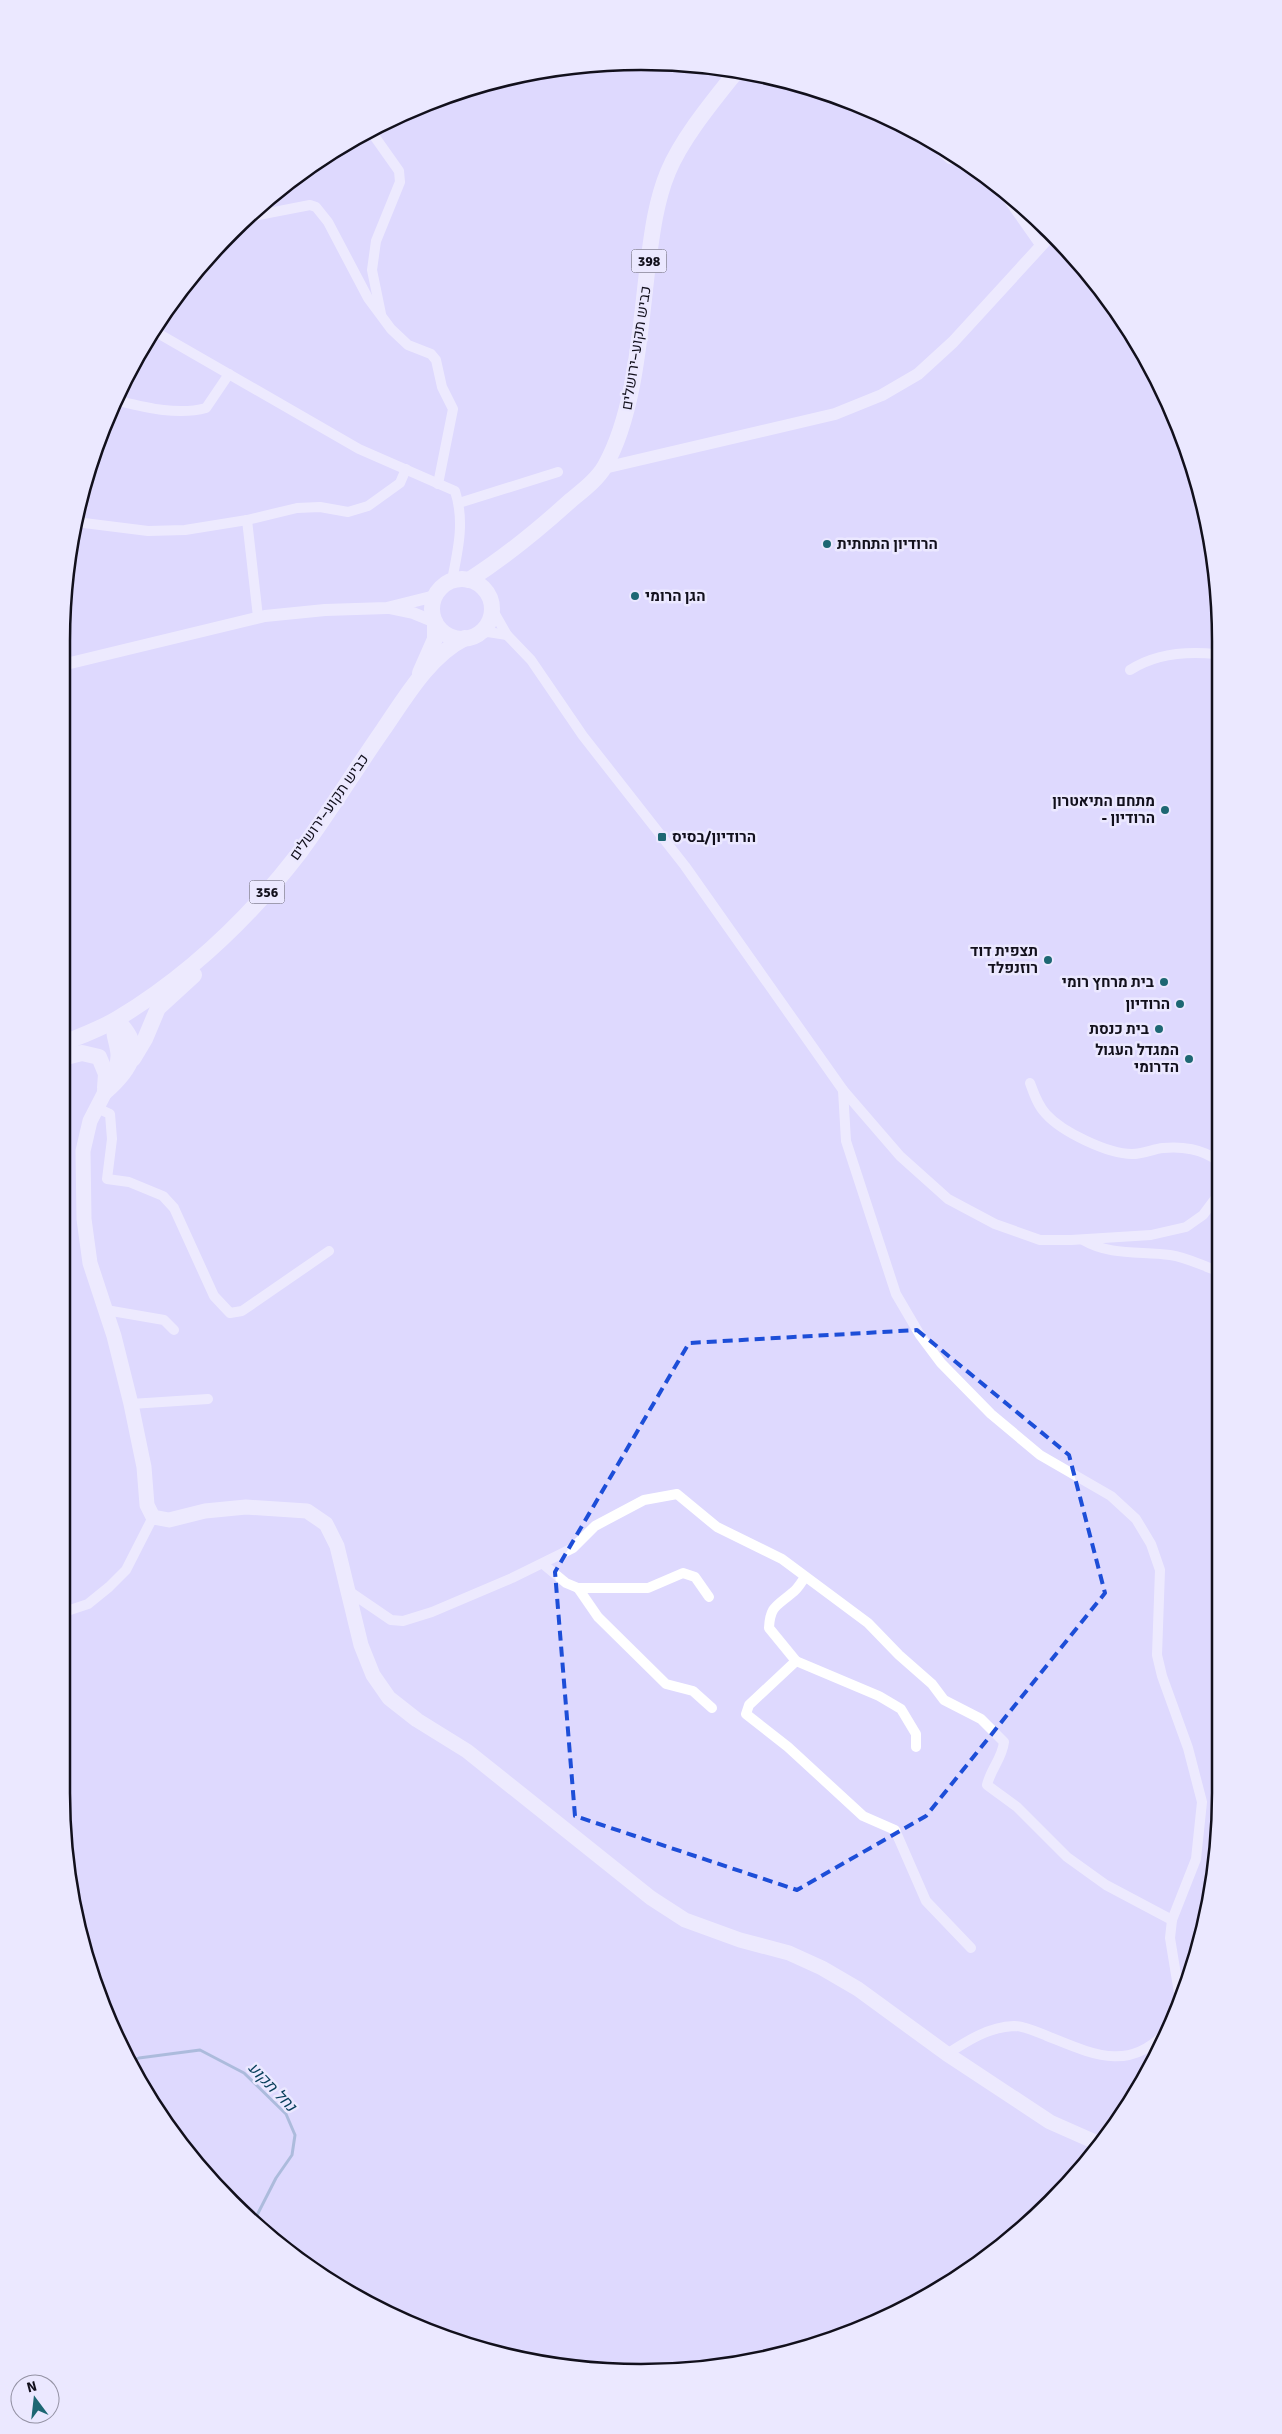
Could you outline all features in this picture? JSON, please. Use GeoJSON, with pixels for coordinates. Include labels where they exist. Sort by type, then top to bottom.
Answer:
{"type":"FeatureCollection","features":[{"type":"Feature","properties":{"kind":"main road","name":"כביש תקוע–ירושלים"},"geometry":{"type":"LineString","coordinates":[[460,580],[496,563],[558,512],[604,468],[623,427],[641,321],[653,222],[668,172],[701,116],[732,78]]}},
{"type":"Feature","properties":{"kind":"main road"},"geometry":{"type":"LineString","coordinates":[[486,591],[496,563]]}},
{"type":"Feature","properties":{"kind":"main road"},"geometry":{"type":"LineString","coordinates":[[460,580],[480,585],[486,591],[492,607],[488,623],[470,637],[447,634],[435,622],[432,605],[440,588],[460,580]]}},
{"type":"Feature","properties":{"kind":"main road","name":"כביש תקוע–ירושלים"},"geometry":{"type":"LineString","coordinates":[[416,682],[434,640],[435,622]]}},
{"type":"Feature","properties":{"kind":"main road","name":"כביש תקוע–ירושלים"},"geometry":{"type":"LineString","coordinates":[[70,1040],[116,1020],[165,986],[209,950],[258,903],[300,851],[416,682],[454,644],[470,637]]}},
{"type":"Feature","properties":{"kind":"main road"},"geometry":{"type":"LineString","coordinates":[[105,1092],[122,1076],[133,1059],[145,1039],[158,1008],[231,941],[239,921]]}},
{"type":"Feature","properties":{"kind":"main road"},"geometry":{"type":"LineString","coordinates":[[133,1059],[132,1042],[126,1029],[116,1020],[113,1031],[118,1051],[118,1062],[90,1122],[83,1151],[82,1179],[84,1219],[90,1263],[106,1310],[131,1404],[144,1467],[147,1505],[153,1517],[169,1520],[205,1511],[246,1506],[307,1511],[326,1524],[337,1546],[350,1592],[361,1645],[373,1675],[389,1698],[417,1720],[467,1751],[651,1898],[678,1916],[740,1940],[789,1953],[822,1968],[858,1989],[947,2054],[1050,2122],[1094,2141]]}},
{"type":"Feature","properties":{"kind":"main road"},"geometry":{"type":"LineString","coordinates":[[70,1056],[82,1054],[99,1058],[106,1074],[105,1092]]}},
{"type":"Feature","properties":{"kind":"street"},"geometry":{"type":"LineString","coordinates":[[374,136],[399,170],[400,182],[376,241],[372,270],[382,318]]}},
{"type":"Feature","properties":{"kind":"street"},"geometry":{"type":"LineString","coordinates":[[263,214],[310,205],[316,208],[328,222],[368,298],[382,318],[400,340],[431,354],[436,360],[442,386],[450,400],[452,416],[438,484]]}},
{"type":"Feature","properties":{"kind":"street"},"geometry":{"type":"LineString","coordinates":[[1017,212],[1041,246]]}},
{"type":"Feature","properties":{"kind":"street"},"geometry":{"type":"LineString","coordinates":[[604,468],[835,414],[882,395],[918,374],[954,342],[1047,240]]}},
{"type":"Feature","properties":{"kind":"street"},"geometry":{"type":"LineString","coordinates":[[159,334],[359,449],[455,491],[459,503],[460,580]]}},
{"type":"Feature","properties":{"kind":"street"},"geometry":{"type":"LineString","coordinates":[[122,402],[148,408],[193,412],[206,408],[229,374]]}},
{"type":"Feature","properties":{"kind":"street"},"geometry":{"type":"LineString","coordinates":[[83,523],[148,531],[186,530],[247,520],[297,508],[320,507],[348,512],[368,506],[400,483],[406,469]]}},
{"type":"Feature","properties":{"kind":"street"},"geometry":{"type":"LineString","coordinates":[[459,503],[558,472]]}},
{"type":"Feature","properties":{"kind":"street"},"geometry":{"type":"LineString","coordinates":[[247,520],[258,618]]}},
{"type":"Feature","properties":{"kind":"street"},"geometry":{"type":"LineString","coordinates":[[70,663],[258,618],[325,610],[386,608],[435,596]]}},
{"type":"Feature","properties":{"kind":"street"},"geometry":{"type":"LineString","coordinates":[[492,607],[506,635],[531,660],[583,736],[685,866],[843,1090],[900,1156],[948,1198],[994,1224],[1040,1240],[1082,1240],[1150,1235],[1186,1227],[1203,1215],[1212,1203]]}},
{"type":"Feature","properties":{"kind":"street"},"geometry":{"type":"LineString","coordinates":[[386,608],[413,614],[435,622]]}},
{"type":"Feature","properties":{"kind":"street"},"geometry":{"type":"LineString","coordinates":[[470,637],[488,632],[506,635]]}},
{"type":"Feature","properties":{"kind":"street"},"geometry":{"type":"LineString","coordinates":[[1130,670],[1144,661],[1162,656],[1212,654]]}},
{"type":"Feature","properties":{"kind":"street"},"geometry":{"type":"LineString","coordinates":[[1030,1083],[1046,1115],[1099,1147],[1132,1154],[1164,1148],[1187,1149],[1207,1153],[1212,1157]]}},
{"type":"Feature","properties":{"kind":"street"},"geometry":{"type":"LineString","coordinates":[[843,1090],[846,1141],[896,1294],[920,1335],[941,1364],[991,1414],[1040,1455],[1111,1496],[1136,1519],[1151,1544],[1160,1570],[1157,1655],[1162,1676],[1188,1748],[1202,1802],[1196,1859],[1172,1920],[1170,1938],[1178,1987]]}},
{"type":"Feature","properties":{"kind":"street"},"geometry":{"type":"LineString","coordinates":[[97,1108],[110,1114],[112,1139],[107,1179],[129,1182],[163,1196],[174,1208],[214,1296],[230,1313],[242,1311],[329,1251]]}},
{"type":"Feature","properties":{"kind":"street"},"geometry":{"type":"LineString","coordinates":[[1082,1240],[1097,1248],[1133,1254],[1171,1255],[1212,1269]]}},
{"type":"Feature","properties":{"kind":"street"},"geometry":{"type":"LineString","coordinates":[[106,1310],[164,1320],[174,1330]]}},
{"type":"Feature","properties":{"kind":"street"},"geometry":{"type":"LineString","coordinates":[[131,1404],[208,1399]]}},
{"type":"Feature","properties":{"kind":"street"},"geometry":{"type":"LineString","coordinates":[[350,1592],[391,1620],[403,1621],[432,1612],[543,1564],[573,1548],[594,1526],[644,1500],[677,1494],[717,1526],[782,1559],[868,1623],[899,1655],[932,1684],[944,1700],[981,1719],[1004,1742],[1002,1754],[990,1772],[987,1785],[1017,1807],[1074,1862],[1106,1885],[1172,1920]]}},
{"type":"Feature","properties":{"kind":"street"},"geometry":{"type":"LineString","coordinates":[[70,1610],[88,1604],[126,1570],[153,1517]]}},
{"type":"Feature","properties":{"kind":"street"},"geometry":{"type":"LineString","coordinates":[[543,1564],[566,1583],[578,1588],[648,1588],[683,1573],[695,1577],[709,1596]]}},
{"type":"Feature","properties":{"kind":"street"},"geometry":{"type":"LineString","coordinates":[[805,1577],[794,1593],[779,1602],[769,1615],[769,1628],[796,1661],[879,1696],[901,1710],[916,1734],[916,1747]]}},
{"type":"Feature","properties":{"kind":"street"},"geometry":{"type":"LineString","coordinates":[[578,1588],[598,1617],[666,1684],[693,1690],[712,1708]]}},
{"type":"Feature","properties":{"kind":"street"},"geometry":{"type":"LineString","coordinates":[[796,1661],[749,1705],[746,1714],[788,1747],[863,1816],[895,1830],[926,1901],[971,1948]]}},
{"type":"Feature","properties":{"kind":"street"},"geometry":{"type":"LineString","coordinates":[[947,2054],[974,2036],[1014,2026],[1032,2030],[1079,2049],[1105,2057],[1125,2056],[1148,2048],[1155,2042]]}},
{"type":"Feature","properties":{"kind":"highlighted area"},"geometry":{"type":"Polygon","coordinates":[[[917,1330],[1069,1455],[1105,1593],[926,1816],[797,1890],[575,1816],[555,1572],[689,1343],[917,1330]]]}},
{"type":"Feature","properties":{"kind":"waterway","name":"נחל תקוע"},"geometry":{"type":"LineString","coordinates":[[136,2059],[200,2050],[244,2073],[286,2114],[295,2135],[292,2155],[276,2178],[257,2215]]}},
{"type":"Feature","properties":{"kind":"place","name":"הרודיון התחתית"},"geometry":{"type":"Point","coordinates":[827,544]}},
{"type":"Feature","properties":{"kind":"place","name":"הגן הרומי"},"geometry":{"type":"Point","coordinates":[635,596]}},
{"type":"Feature","properties":{"kind":"place","name":"מתחם התיאטרון - הרודיון"},"geometry":{"type":"Point","coordinates":[1165,810]}},
{"type":"Feature","properties":{"kind":"place","name":"הרודיון/בסיס"},"geometry":{"type":"Point","coordinates":[662,837]}},
{"type":"Feature","properties":{"kind":"place","name":"תצפית דוד רוזנפלד"},"geometry":{"type":"Point","coordinates":[1048,960]}},
{"type":"Feature","properties":{"kind":"place","name":"בית מרחץ רומי"},"geometry":{"type":"Point","coordinates":[1164,982]}},
{"type":"Feature","properties":{"kind":"place","name":"הרודיון"},"geometry":{"type":"Point","coordinates":[1180,1004]}},
{"type":"Feature","properties":{"kind":"place","name":"בית כנסת"},"geometry":{"type":"Point","coordinates":[1159,1029]}},
{"type":"Feature","properties":{"kind":"place","name":"המגדל העגול הדרומי"},"geometry":{"type":"Point","coordinates":[1189,1059]}}]}
